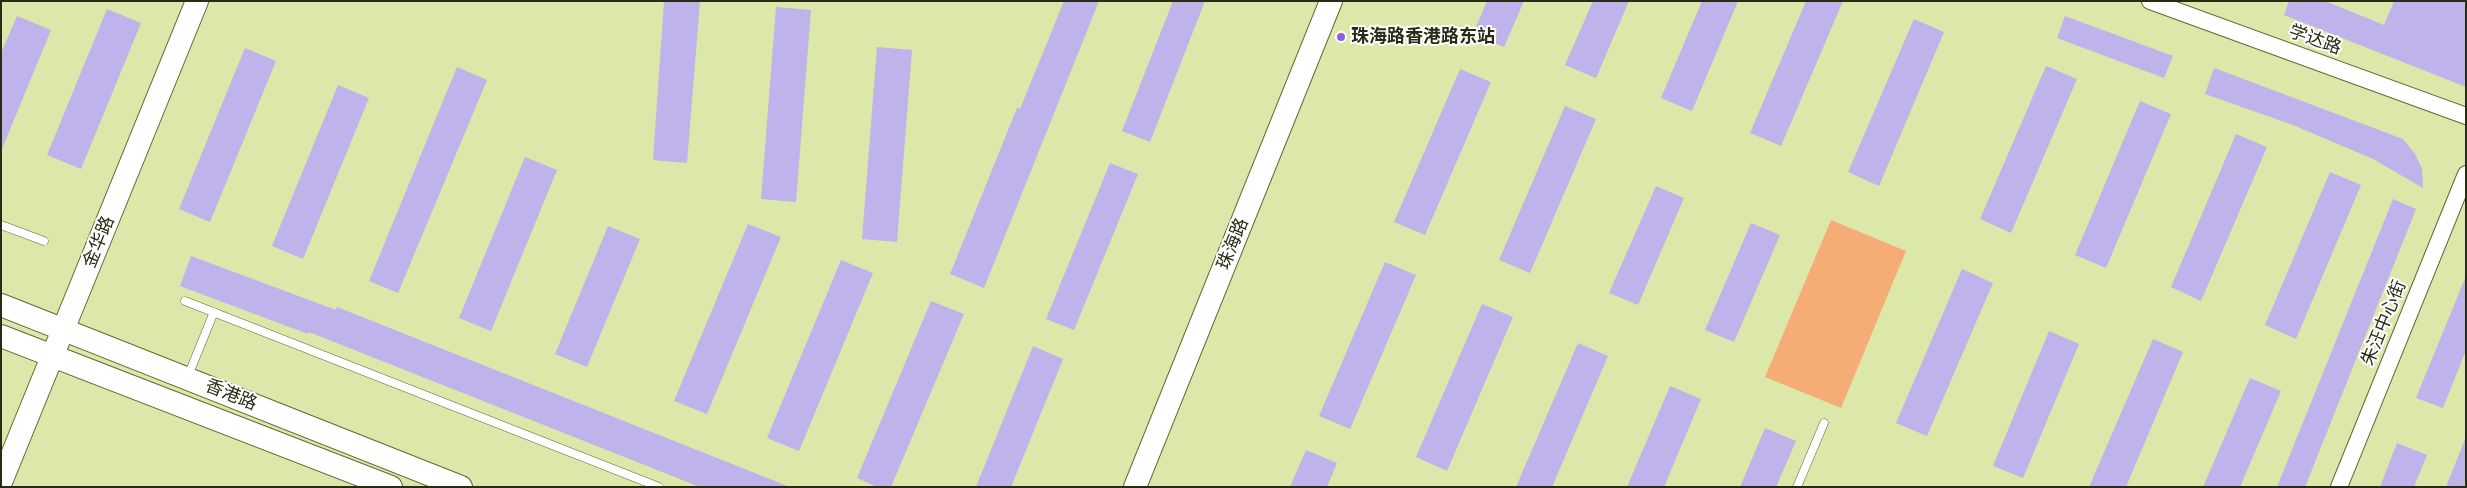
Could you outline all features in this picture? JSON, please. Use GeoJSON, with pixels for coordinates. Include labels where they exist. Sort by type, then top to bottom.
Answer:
{"type":"FeatureCollection","features":[{"type":"Feature","properties":{"kind":"main road","name":"金华路"},"geometry":{"type":"LineString","coordinates":[[1,482],[197,1]]}},
{"type":"Feature","properties":{"kind":"main road","name":"珠海路"},"geometry":{"type":"LineString","coordinates":[[1135,487],[1331,1]]}},
{"type":"Feature","properties":{"kind":"main road","name":"香港路"},"geometry":{"type":"LineString","coordinates":[[1,305],[64,328],[461,487]]}},
{"type":"Feature","properties":{"kind":"main road","name":"香港路"},"geometry":{"type":"LineString","coordinates":[[1,336],[391,487]]}},
{"type":"Feature","properties":{"kind":"street","name":"学达路"},"geometry":{"type":"LineString","coordinates":[[2150,1],[2466,116]]}},
{"type":"Feature","properties":{"kind":"street","name":"朱汪中心街"},"geometry":{"type":"LineString","coordinates":[[2339,487],[2466,174]]}},
{"type":"Feature","properties":{"kind":"lane"},"geometry":{"type":"LineString","coordinates":[[1,225],[44,241]]}},
{"type":"Feature","properties":{"kind":"lane"},"geometry":{"type":"LineString","coordinates":[[185,301],[658,487]]}},
{"type":"Feature","properties":{"kind":"lane"},"geometry":{"type":"LineString","coordinates":[[188,378],[214,312]]}},
{"type":"Feature","properties":{"kind":"lane"},"geometry":{"type":"LineString","coordinates":[[1797,487],[1824,423]]}},
{"type":"Feature","properties":{"kind":"shaded area"},"geometry":{"type":"Polygon","coordinates":[[[1831,220],[1906,251],[1841,408],[1765,377],[1831,220]]]}},
{"type":"Feature","properties":{"kind":"building"},"geometry":{"type":"Polygon","coordinates":[[[664,1],[700,1],[687,163],[653,160],[664,1]]]}},
{"type":"Feature","properties":{"kind":"building"},"geometry":{"type":"Polygon","coordinates":[[[1064,1],[1099,1],[984,288],[950,274],[1017,108],[1020,109],[1064,1]]]}},
{"type":"Feature","properties":{"kind":"building"},"geometry":{"type":"Polygon","coordinates":[[[1173,1],[1205,1],[1150,142],[1122,131],[1173,1]]]}},
{"type":"Feature","properties":{"kind":"building"},"geometry":{"type":"Polygon","coordinates":[[[1487,1],[1524,1],[1504,47],[1473,34],[1487,1]]]}},
{"type":"Feature","properties":{"kind":"building"},"geometry":{"type":"Polygon","coordinates":[[[1593,1],[1629,1],[1596,78],[1565,65],[1593,1]]]}},
{"type":"Feature","properties":{"kind":"building"},"geometry":{"type":"Polygon","coordinates":[[[1702,1],[1738,1],[1692,111],[1661,98],[1702,1]]]}},
{"type":"Feature","properties":{"kind":"building"},"geometry":{"type":"Polygon","coordinates":[[[1806,1],[1843,1],[1781,146],[1750,133],[1806,1]]]}},
{"type":"Feature","properties":{"kind":"building"},"geometry":{"type":"Polygon","coordinates":[[[2289,1],[2325,1],[2384,25],[2394,1],[2466,1],[2466,87],[2284,15],[2289,1]]]}},
{"type":"Feature","properties":{"kind":"building"},"geometry":{"type":"Polygon","coordinates":[[[776,7],[811,10],[796,202],[761,199],[776,7]]]}},
{"type":"Feature","properties":{"kind":"building"},"geometry":{"type":"Polygon","coordinates":[[[107,9],[141,23],[81,169],[47,155],[107,9]]]}},
{"type":"Feature","properties":{"kind":"building"},"geometry":{"type":"Polygon","coordinates":[[[17,16],[51,30],[2,149],[1,53],[17,16]]]}},
{"type":"Feature","properties":{"kind":"building"},"geometry":{"type":"Polygon","coordinates":[[[2065,16],[2173,56],[2164,78],[2057,38],[2065,16]]]}},
{"type":"Feature","properties":{"kind":"building"},"geometry":{"type":"Polygon","coordinates":[[[1914,19],[1944,32],[1879,186],[1848,172],[1914,19]]]}},
{"type":"Feature","properties":{"kind":"building"},"geometry":{"type":"Polygon","coordinates":[[[877,47],[912,50],[897,242],[862,239],[877,47]]]}},
{"type":"Feature","properties":{"kind":"building"},"geometry":{"type":"Polygon","coordinates":[[[245,48],[276,61],[210,222],[179,209],[245,48]]]}},
{"type":"Feature","properties":{"kind":"building"},"geometry":{"type":"Polygon","coordinates":[[[2046,66],[2077,79],[2011,233],[1980,219],[2046,66]]]}},
{"type":"Feature","properties":{"kind":"building"},"geometry":{"type":"Polygon","coordinates":[[[457,67],[487,80],[398,293],[369,281],[457,67]]]}},
{"type":"Feature","properties":{"kind":"building"},"geometry":{"type":"Polygon","coordinates":[[[2214,68],[2403,139],[2415,154],[2422,169],[2423,188],[2373,159],[2293,125],[2205,94],[2214,68]]]}},
{"type":"Feature","properties":{"kind":"building"},"geometry":{"type":"Polygon","coordinates":[[[1460,69],[1491,82],[1425,235],[1394,222],[1460,69]]]}},
{"type":"Feature","properties":{"kind":"building"},"geometry":{"type":"Polygon","coordinates":[[[338,85],[369,98],[303,259],[272,246],[338,85]]]}},
{"type":"Feature","properties":{"kind":"building"},"geometry":{"type":"Polygon","coordinates":[[[2140,101],[2171,114],[2106,268],[2075,255],[2140,101]]]}},
{"type":"Feature","properties":{"kind":"building"},"geometry":{"type":"Polygon","coordinates":[[[1565,106],[1596,119],[1530,273],[1499,260],[1565,106]]]}},
{"type":"Feature","properties":{"kind":"building"},"geometry":{"type":"Polygon","coordinates":[[[2236,134],[2267,147],[2201,301],[2171,287],[2236,134]]]}},
{"type":"Feature","properties":{"kind":"building"},"geometry":{"type":"Polygon","coordinates":[[[525,157],[557,170],[491,331],[459,318],[525,157]]]}},
{"type":"Feature","properties":{"kind":"building"},"geometry":{"type":"Polygon","coordinates":[[[1110,163],[1138,174],[1074,330],[1046,319],[1110,163]]]}},
{"type":"Feature","properties":{"kind":"building"},"geometry":{"type":"Polygon","coordinates":[[[2330,172],[2361,185],[2296,339],[2265,325],[2330,172]]]}},
{"type":"Feature","properties":{"kind":"building"},"geometry":{"type":"Polygon","coordinates":[[[1656,186],[1684,198],[1638,305],[1609,293],[1656,186]]]}},
{"type":"Feature","properties":{"kind":"building"},"geometry":{"type":"Polygon","coordinates":[[[2393,199],[2416,209],[2305,487],[2277,487],[2393,199]]]}},
{"type":"Feature","properties":{"kind":"building"},"geometry":{"type":"Polygon","coordinates":[[[1751,223],[1780,235],[1734,342],[1705,330],[1751,223]]]}},
{"type":"Feature","properties":{"kind":"building"},"geometry":{"type":"Polygon","coordinates":[[[748,224],[781,237],[707,414],[674,401],[748,224]]]}},
{"type":"Feature","properties":{"kind":"building"},"geometry":{"type":"Polygon","coordinates":[[[608,226],[640,239],[587,367],[555,354],[608,226]]]}},
{"type":"Feature","properties":{"kind":"building"},"geometry":{"type":"Polygon","coordinates":[[[191,256],[336,310],[337,307],[790,487],[700,487],[309,332],[308,334],[180,286],[191,256]]]}},
{"type":"Feature","properties":{"kind":"building"},"geometry":{"type":"Polygon","coordinates":[[[841,260],[873,273],[799,451],[767,438],[841,260]]]}},
{"type":"Feature","properties":{"kind":"building"},"geometry":{"type":"Polygon","coordinates":[[[1385,262],[1416,275],[1350,429],[1319,416],[1385,262]]]}},
{"type":"Feature","properties":{"kind":"building"},"geometry":{"type":"Polygon","coordinates":[[[1962,269],[1993,283],[1927,436],[1896,423],[1962,269]]]}},
{"type":"Feature","properties":{"kind":"building"},"geometry":{"type":"Polygon","coordinates":[[[2466,276],[2466,350],[2443,408],[2416,398],[2466,276]]]}},
{"type":"Feature","properties":{"kind":"building"},"geometry":{"type":"Polygon","coordinates":[[[931,301],[964,314],[891,487],[877,487],[857,478],[931,301]]]}},
{"type":"Feature","properties":{"kind":"building"},"geometry":{"type":"Polygon","coordinates":[[[1482,304],[1513,317],[1447,471],[1416,457],[1482,304]]]}},
{"type":"Feature","properties":{"kind":"building"},"geometry":{"type":"Polygon","coordinates":[[[2049,331],[2079,344],[2023,478],[1993,466],[2049,331]]]}},
{"type":"Feature","properties":{"kind":"building"},"geometry":{"type":"Polygon","coordinates":[[[2153,339],[2183,352],[2126,487],[2089,487],[2153,339]]]}},
{"type":"Feature","properties":{"kind":"building"},"geometry":{"type":"Polygon","coordinates":[[[1578,343],[1608,356],[1552,487],[1516,487],[1578,343]]]}},
{"type":"Feature","properties":{"kind":"building"},"geometry":{"type":"Polygon","coordinates":[[[1033,346],[1063,359],[1011,487],[976,487],[1033,346]]]}},
{"type":"Feature","properties":{"kind":"building"},"geometry":{"type":"Polygon","coordinates":[[[2250,378],[2281,391],[2240,487],[2203,487],[2250,378]]]}},
{"type":"Feature","properties":{"kind":"building"},"geometry":{"type":"Polygon","coordinates":[[[1670,386],[1701,399],[1664,487],[1627,487],[1670,386]]]}},
{"type":"Feature","properties":{"kind":"building"},"geometry":{"type":"Polygon","coordinates":[[[1765,428],[1796,441],[1776,487],[1740,487],[1765,428]]]}},
{"type":"Feature","properties":{"kind":"building"},"geometry":{"type":"Polygon","coordinates":[[[2465,439],[2466,487],[2446,487],[2465,439]]]}},
{"type":"Feature","properties":{"kind":"building"},"geometry":{"type":"Polygon","coordinates":[[[2397,443],[2427,455],[2414,487],[2380,487],[2397,443]]]}},
{"type":"Feature","properties":{"kind":"building"},"geometry":{"type":"Polygon","coordinates":[[[1306,450],[1337,463],[1327,487],[1290,487],[1306,450]]]}},
{"type":"Feature","properties":{"kind":"place","name":"珠海路香港路东站"},"geometry":{"type":"Point","coordinates":[1341,37]}}]}
